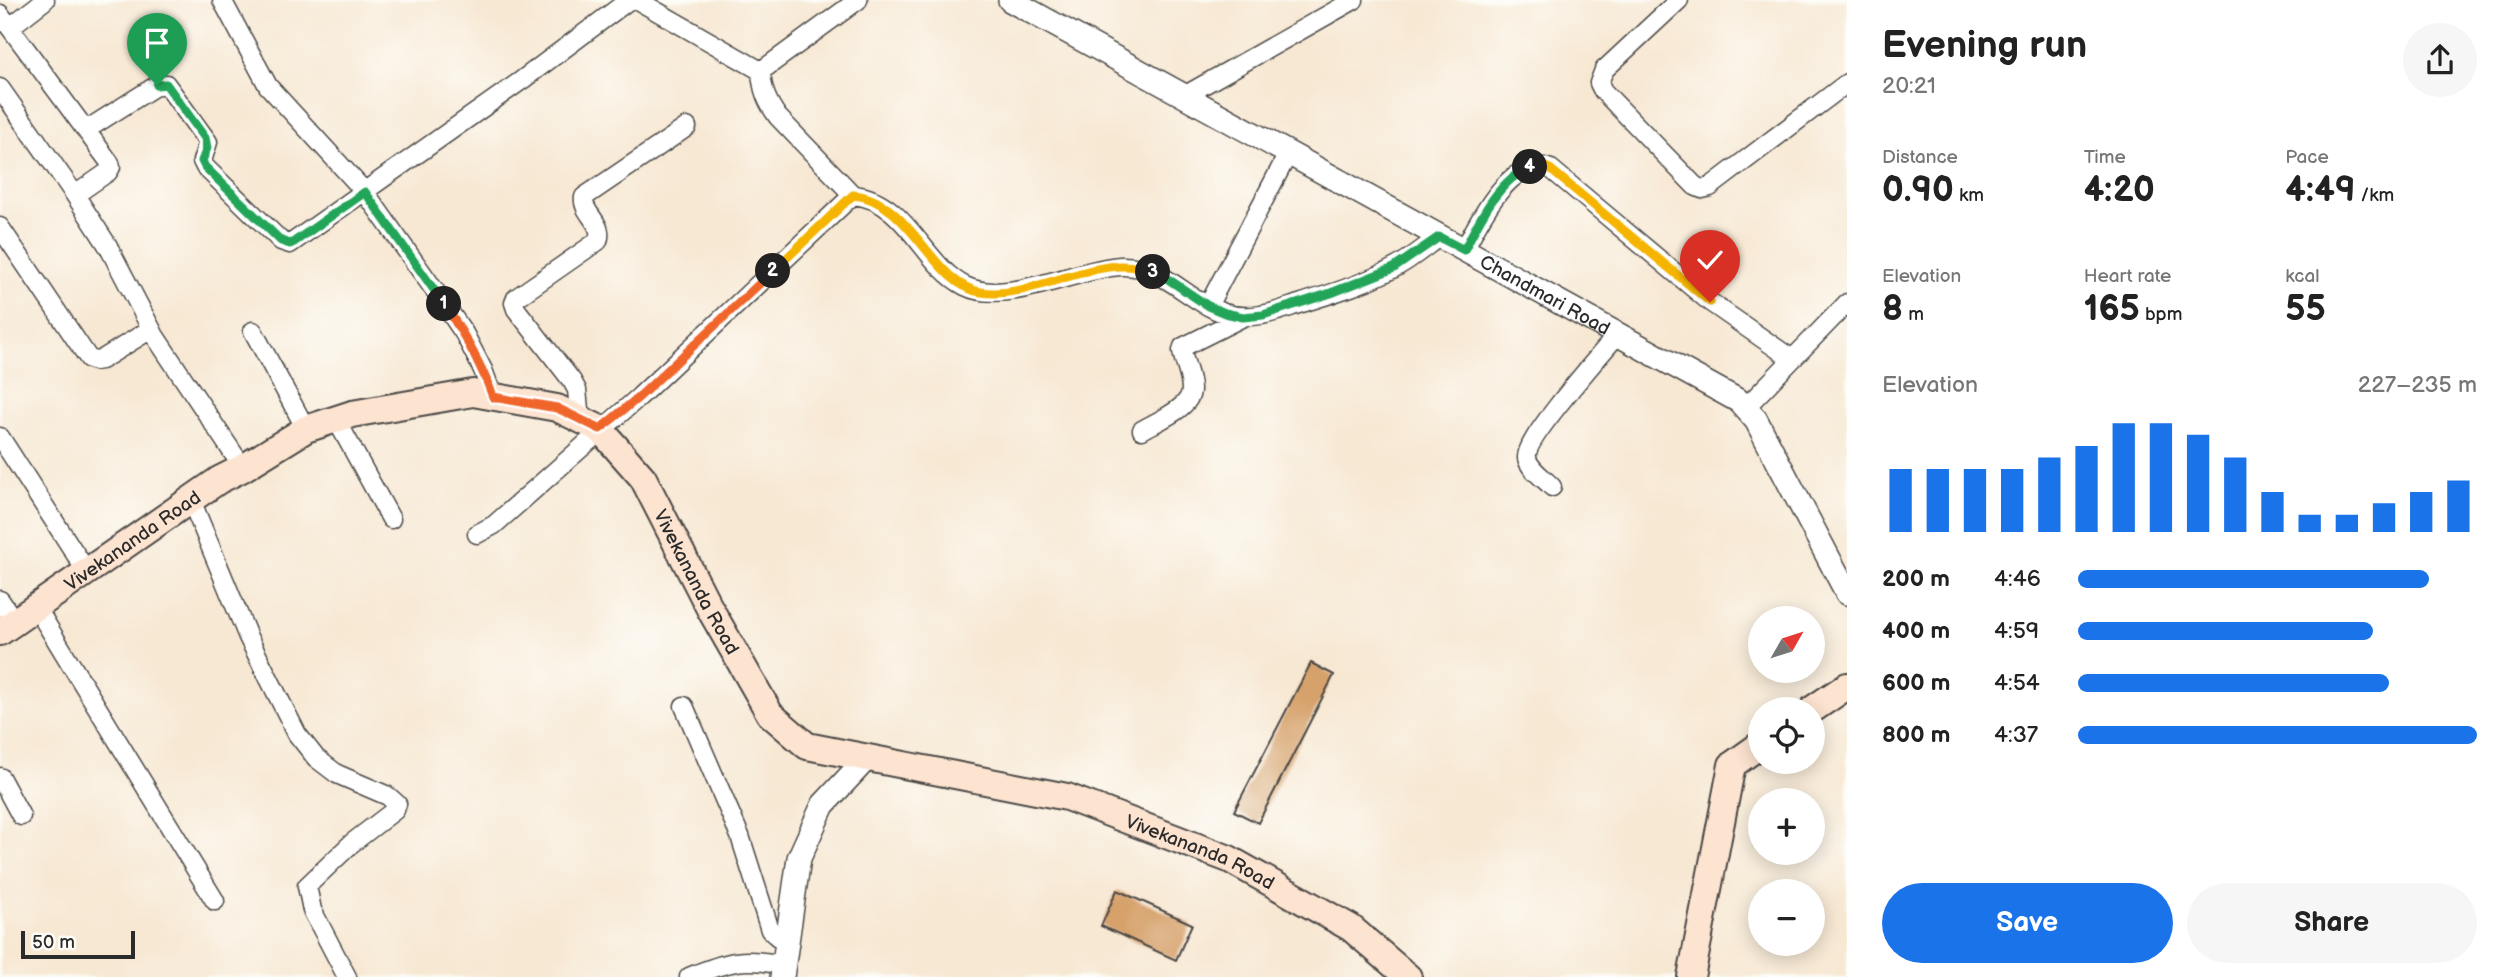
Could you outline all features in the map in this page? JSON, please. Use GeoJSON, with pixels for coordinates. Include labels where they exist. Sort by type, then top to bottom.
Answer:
{"type":"FeatureCollection","features":[{"type":"Feature","properties":{"kind":"main road","name":"Vivekananda Road"},"geometry":{"type":"LineString","coordinates":[[13,615],[87,572],[219,480],[306,429],[352,414],[473,393],[557,408],[590,424],[643,478],[710,608],[770,714],[807,746],[1067,797],[1229,859],[1351,928],[1408,977]]}},
{"type":"Feature","properties":{"kind":"main road"},"geometry":{"type":"LineString","coordinates":[[1825,701],[1847,686]]}},
{"type":"Feature","properties":{"kind":"main road"},"geometry":{"type":"LineString","coordinates":[[1691,977],[1732,765],[1748,754]]}},
{"type":"Feature","properties":{"kind":"street"},"geometry":{"type":"LineString","coordinates":[[45,0],[5,20],[111,167],[108,172],[75,195]]}},
{"type":"Feature","properties":{"kind":"street"},"geometry":{"type":"LineString","coordinates":[[222,0],[268,86],[365,192],[464,333],[493,397]]}},
{"type":"Feature","properties":{"kind":"street"},"geometry":{"type":"LineString","coordinates":[[86,131],[157,85],[166,84],[208,142],[202,161],[205,167],[286,244],[294,242],[365,192],[629,0]]}},
{"type":"Feature","properties":{"kind":"street"},"geometry":{"type":"LineString","coordinates":[[638,0],[761,71]]}},
{"type":"Feature","properties":{"kind":"street"},"geometry":{"type":"LineString","coordinates":[[761,71],[858,0]]}},
{"type":"Feature","properties":{"kind":"street"},"geometry":{"type":"LineString","coordinates":[[1184,96],[1354,0]]}},
{"type":"Feature","properties":{"kind":"street"},"geometry":{"type":"LineString","coordinates":[[1679,0],[1604,70],[1599,83],[1603,91],[1695,186],[1702,189],[1710,187],[1847,83]]}},
{"type":"Feature","properties":{"kind":"street","name":"Chandmari Road"},"geometry":{"type":"LineString","coordinates":[[1020,2],[1184,96],[1746,407],[1756,420],[1847,593]]}},
{"type":"Feature","properties":{"kind":"street"},"geometry":{"type":"LineString","coordinates":[[761,71],[767,103],[853,195],[867,196],[882,204],[895,214],[948,273],[962,285],[980,292],[1005,292],[1123,266],[1148,270],[1168,279],[1208,306],[1225,313],[1243,317],[1263,315],[1331,293],[1394,268],[1439,237]]}},
{"type":"Feature","properties":{"kind":"street"},"geometry":{"type":"LineString","coordinates":[[0,88],[108,246],[151,329],[243,468]]}},
{"type":"Feature","properties":{"kind":"street"},"geometry":{"type":"LineString","coordinates":[[590,424],[578,390],[514,303],[516,298],[598,241],[599,229],[584,206],[584,197],[687,127]]}},
{"type":"Feature","properties":{"kind":"street"},"geometry":{"type":"LineString","coordinates":[[1208,306],[1288,154]]}},
{"type":"Feature","properties":{"kind":"street"},"geometry":{"type":"LineString","coordinates":[[1464,250],[1485,210],[1505,186],[1524,169],[1541,165],[1550,169],[1710,302],[1793,359]]}},
{"type":"Feature","properties":{"kind":"street"},"geometry":{"type":"LineString","coordinates":[[477,534],[494,525],[590,424],[639,397],[853,195]]}},
{"type":"Feature","properties":{"kind":"street"},"geometry":{"type":"LineString","coordinates":[[0,228],[89,359],[101,360],[151,329]]}},
{"type":"Feature","properties":{"kind":"street"},"geometry":{"type":"LineString","coordinates":[[1746,407],[1847,303]]}},
{"type":"Feature","properties":{"kind":"street"},"geometry":{"type":"LineString","coordinates":[[1142,430],[1183,405],[1191,396],[1192,387],[1182,355],[1183,347],[1243,317]]}},
{"type":"Feature","properties":{"kind":"street"},"geometry":{"type":"LineString","coordinates":[[253,331],[306,429]]}},
{"type":"Feature","properties":{"kind":"street"},"geometry":{"type":"LineString","coordinates":[[1552,487],[1528,463],[1526,455],[1530,445],[1542,426],[1617,335]]}},
{"type":"Feature","properties":{"kind":"street"},"geometry":{"type":"LineString","coordinates":[[336,419],[391,519]]}},
{"type":"Feature","properties":{"kind":"street"},"geometry":{"type":"LineString","coordinates":[[0,437],[87,572]]}},
{"type":"Feature","properties":{"kind":"street"},"geometry":{"type":"LineString","coordinates":[[191,500],[248,636],[297,734],[316,758],[337,774],[388,796],[397,804],[395,810],[352,843],[307,886],[312,910],[347,977]]}},
{"type":"Feature","properties":{"kind":"street"},"geometry":{"type":"LineString","coordinates":[[13,615],[215,901]]}},
{"type":"Feature","properties":{"kind":"street"},"geometry":{"type":"LineString","coordinates":[[684,706],[740,836],[770,930],[787,941]]}},
{"type":"Feature","properties":{"kind":"street"},"geometry":{"type":"LineString","coordinates":[[690,977],[735,961],[755,959],[783,971],[799,858],[823,805],[867,758]]}},
{"type":"Feature","properties":{"kind":"street"},"geometry":{"type":"LineString","coordinates":[[0,778],[21,816]]}},
{"type":"Feature","properties":{"kind":"building"},"geometry":{"type":"Polygon","coordinates":[[[1311,663],[1334,675],[1258,823],[1234,811],[1311,663]]]}},
{"type":"Feature","properties":{"kind":"building"},"geometry":{"type":"Polygon","coordinates":[[[1117,890],[1192,924],[1176,960],[1101,926],[1117,890]]]}},
{"type":"Feature","properties":{"kind":"route"},"geometry":{"type":"LineString","coordinates":[[157,85],[166,84],[208,142],[202,161],[205,167],[281,241],[286,244],[294,242],[365,192],[464,333],[493,397],[557,408],[600,429],[639,397],[853,195],[867,196],[882,204],[895,214],[948,273],[962,285],[980,292],[1005,292],[1123,266],[1148,270],[1168,279],[1208,306],[1243,317],[1263,315],[1331,293],[1394,268],[1439,237],[1464,250],[1485,210],[1505,186],[1524,169],[1541,165],[1550,169],[1710,302]]}}]}
